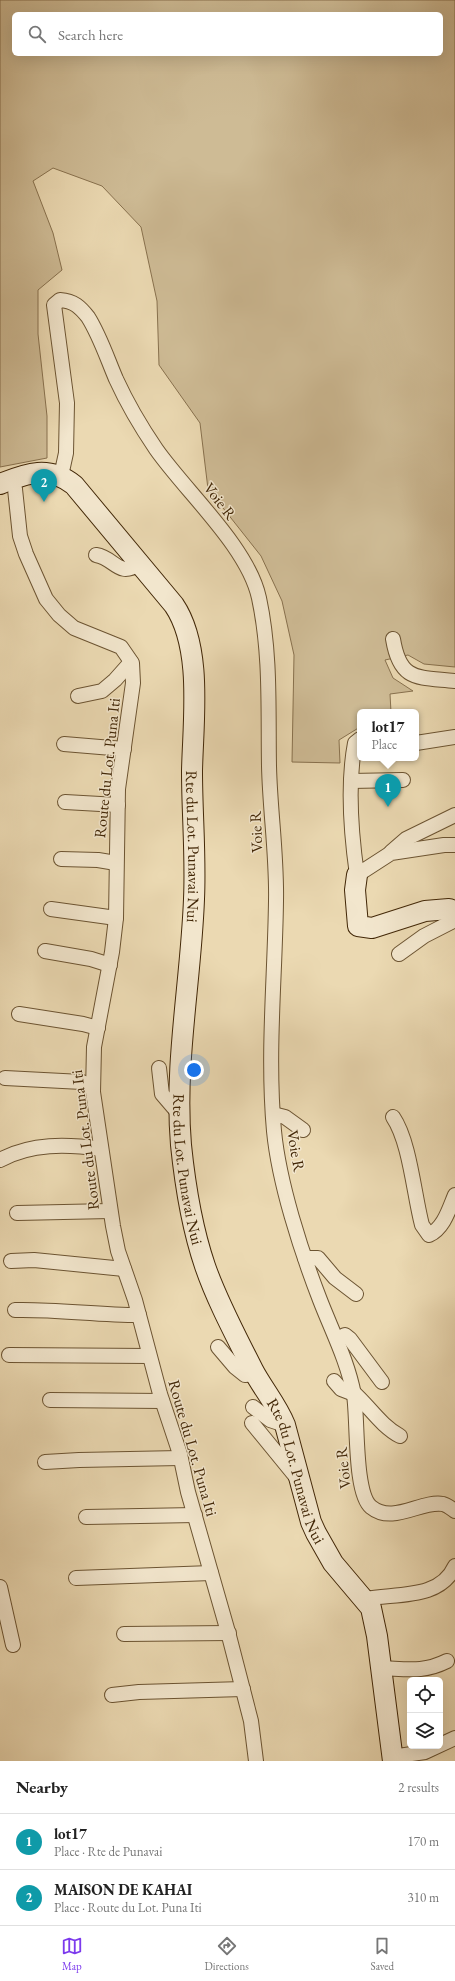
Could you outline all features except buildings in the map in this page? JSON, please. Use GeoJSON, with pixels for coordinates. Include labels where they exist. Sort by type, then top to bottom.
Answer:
{"type":"FeatureCollection","features":[{"type":"Feature","properties":{"kind":"main road","name":"Rte du Lot. Punavai Nui"},"geometry":{"type":"LineString","coordinates":[[5,482],[26,474],[50,473],[61,476],[74,485],[181,615],[188,634],[194,676],[192,784],[194,900],[183,1020],[180,1115],[183,1156],[199,1244],[216,1293],[255,1374],[280,1413],[285,1425],[311,1522],[327,1555],[372,1608],[392,1759]]}},
{"type":"Feature","properties":{"kind":"main road"},"geometry":{"type":"LineString","coordinates":[[357,875],[355,890],[358,926],[372,928],[425,911],[449,909],[455,911]]}},
{"type":"Feature","properties":{"kind":"street","name":"Voie R"},"geometry":{"type":"LineString","coordinates":[[61,476],[66,453],[67,403],[54,305],[60,300],[67,300],[77,305],[88,317],[130,407],[156,450],[236,550],[251,575],[259,596],[266,635],[269,679],[269,770],[276,895],[275,981],[271,1004],[271,1028],[274,1133],[280,1167],[305,1258],[320,1300],[337,1339],[354,1393],[361,1482],[366,1502],[378,1511],[387,1513],[396,1513],[443,1504],[455,1511]]}},
{"type":"Feature","properties":{"kind":"street","name":"Route du Lot. Puna Iti"},"geometry":{"type":"LineString","coordinates":[[5,482],[15,489],[20,536],[28,560],[46,599],[59,615],[74,628],[121,646],[131,662],[133,683],[118,806],[116,918],[110,965],[94,1048],[93,1086],[110,1211],[118,1251],[139,1315],[149,1356],[180,1458],[194,1515],[228,1633],[251,1721],[256,1761]]}},
{"type":"Feature","properties":{"kind":"street"},"geometry":{"type":"LineString","coordinates":[[96,555],[102,556],[124,569],[131,569],[139,564]]}},
{"type":"Feature","properties":{"kind":"street"},"geometry":{"type":"LineString","coordinates":[[393,639],[398,660],[407,672],[416,676],[455,681]]}},
{"type":"Feature","properties":{"kind":"street"},"geometry":{"type":"LineString","coordinates":[[78,696],[102,691],[115,680],[131,662]]}},
{"type":"Feature","properties":{"kind":"street"},"geometry":{"type":"LineString","coordinates":[[419,743],[455,737]]}},
{"type":"Feature","properties":{"kind":"street"},"geometry":{"type":"LineString","coordinates":[[357,742],[355,743],[351,781],[357,875],[391,852],[406,839],[452,817]]}},
{"type":"Feature","properties":{"kind":"street"},"geometry":{"type":"LineString","coordinates":[[64,744],[124,750]]}},
{"type":"Feature","properties":{"kind":"street"},"geometry":{"type":"LineString","coordinates":[[351,781],[403,780]]}},
{"type":"Feature","properties":{"kind":"street"},"geometry":{"type":"LineString","coordinates":[[65,802],[118,806]]}},
{"type":"Feature","properties":{"kind":"street"},"geometry":{"type":"LineString","coordinates":[[391,852],[444,845],[455,846]]}},
{"type":"Feature","properties":{"kind":"street"},"geometry":{"type":"LineString","coordinates":[[61,859],[116,862]]}},
{"type":"Feature","properties":{"kind":"street"},"geometry":{"type":"LineString","coordinates":[[52,909],[116,918]]}},
{"type":"Feature","properties":{"kind":"street"},"geometry":{"type":"LineString","coordinates":[[399,954],[424,936],[455,920]]}},
{"type":"Feature","properties":{"kind":"street"},"geometry":{"type":"LineString","coordinates":[[45,951],[91,959],[110,965]]}},
{"type":"Feature","properties":{"kind":"street"},"geometry":{"type":"LineString","coordinates":[[19,1014],[98,1028]]}},
{"type":"Feature","properties":{"kind":"street"},"geometry":{"type":"LineString","coordinates":[[160,1068],[162,1094],[180,1115]]}},
{"type":"Feature","properties":{"kind":"street"},"geometry":{"type":"LineString","coordinates":[[5,1078],[82,1082],[93,1086]]}},
{"type":"Feature","properties":{"kind":"street"},"geometry":{"type":"LineString","coordinates":[[273,1114],[285,1117],[303,1130]]}},
{"type":"Feature","properties":{"kind":"street"},"geometry":{"type":"LineString","coordinates":[[393,1117],[398,1123],[405,1146],[422,1225],[429,1235],[435,1232],[442,1224],[455,1195]]}},
{"type":"Feature","properties":{"kind":"street"},"geometry":{"type":"LineString","coordinates":[[0,1160],[15,1152],[35,1147],[63,1146],[101,1149]]}},
{"type":"Feature","properties":{"kind":"street"},"geometry":{"type":"LineString","coordinates":[[16,1213],[110,1211]]}},
{"type":"Feature","properties":{"kind":"street"},"geometry":{"type":"LineString","coordinates":[[305,1258],[318,1258],[335,1278],[356,1294]]}},
{"type":"Feature","properties":{"kind":"street"},"geometry":{"type":"LineString","coordinates":[[11,1261],[34,1260],[124,1269]]}},
{"type":"Feature","properties":{"kind":"street"},"geometry":{"type":"LineString","coordinates":[[15,1310],[50,1309],[113,1315],[139,1315]]}},
{"type":"Feature","properties":{"kind":"street"},"geometry":{"type":"LineString","coordinates":[[337,1339],[345,1335],[350,1339],[382,1382]]}},
{"type":"Feature","properties":{"kind":"street"},"geometry":{"type":"LineString","coordinates":[[218,1347],[235,1367],[245,1375],[255,1374]]}},
{"type":"Feature","properties":{"kind":"street"},"geometry":{"type":"LineString","coordinates":[[9,1355],[149,1356]]}},
{"type":"Feature","properties":{"kind":"street"},"geometry":{"type":"LineString","coordinates":[[334,1381],[341,1389],[354,1393],[365,1402],[386,1426],[400,1436]]}},
{"type":"Feature","properties":{"kind":"street"},"geometry":{"type":"LineString","coordinates":[[50,1400],[162,1401]]}},
{"type":"Feature","properties":{"kind":"street"},"geometry":{"type":"LineString","coordinates":[[253,1407],[270,1420],[285,1425]]}},
{"type":"Feature","properties":{"kind":"street"},"geometry":{"type":"LineString","coordinates":[[252,1423],[300,1481]]}},
{"type":"Feature","properties":{"kind":"street"},"geometry":{"type":"LineString","coordinates":[[45,1462],[180,1458]]}},
{"type":"Feature","properties":{"kind":"street"},"geometry":{"type":"LineString","coordinates":[[86,1517],[194,1515]]}},
{"type":"Feature","properties":{"kind":"street"},"geometry":{"type":"LineString","coordinates":[[365,1599],[433,1589],[447,1579],[455,1566]]}},
{"type":"Feature","properties":{"kind":"street"},"geometry":{"type":"LineString","coordinates":[[76,1578],[211,1573]]}},
{"type":"Feature","properties":{"kind":"street"},"geometry":{"type":"LineString","coordinates":[[0,1587],[13,1645]]}},
{"type":"Feature","properties":{"kind":"street"},"geometry":{"type":"LineString","coordinates":[[124,1634],[228,1633]]}},
{"type":"Feature","properties":{"kind":"street"},"geometry":{"type":"LineString","coordinates":[[381,1668],[410,1671],[421,1670],[434,1667],[447,1661]]}},
{"type":"Feature","properties":{"kind":"street"},"geometry":{"type":"LineString","coordinates":[[112,1695],[139,1692],[243,1689]]}},
{"type":"Feature","properties":{"kind":"street"},"geometry":{"type":"LineString","coordinates":[[392,1759],[425,1752],[455,1738]]}},
{"type":"Feature","properties":{"kind":"shaded area"},"geometry":{"type":"Polygon","coordinates":[[[0,0],[455,0],[455,667],[424,664],[408,655],[385,660],[393,678],[413,691],[390,694],[391,709],[357,709],[357,729],[339,740],[340,763],[292,762],[294,655],[282,601],[261,556],[208,489],[200,423],[159,365],[157,301],[141,227],[102,186],[53,168],[33,181],[53,233],[62,270],[38,290],[38,334],[47,416],[47,458],[0,467],[0,0]]]}},
{"type":"Feature","properties":{"kind":"place","name":"MAISON DE KAHAI"},"geometry":{"type":"Point","coordinates":[44,502]}},
{"type":"Feature","properties":{"kind":"place","name":"lot17"},"geometry":{"type":"Point","coordinates":[388,807]}}]}
